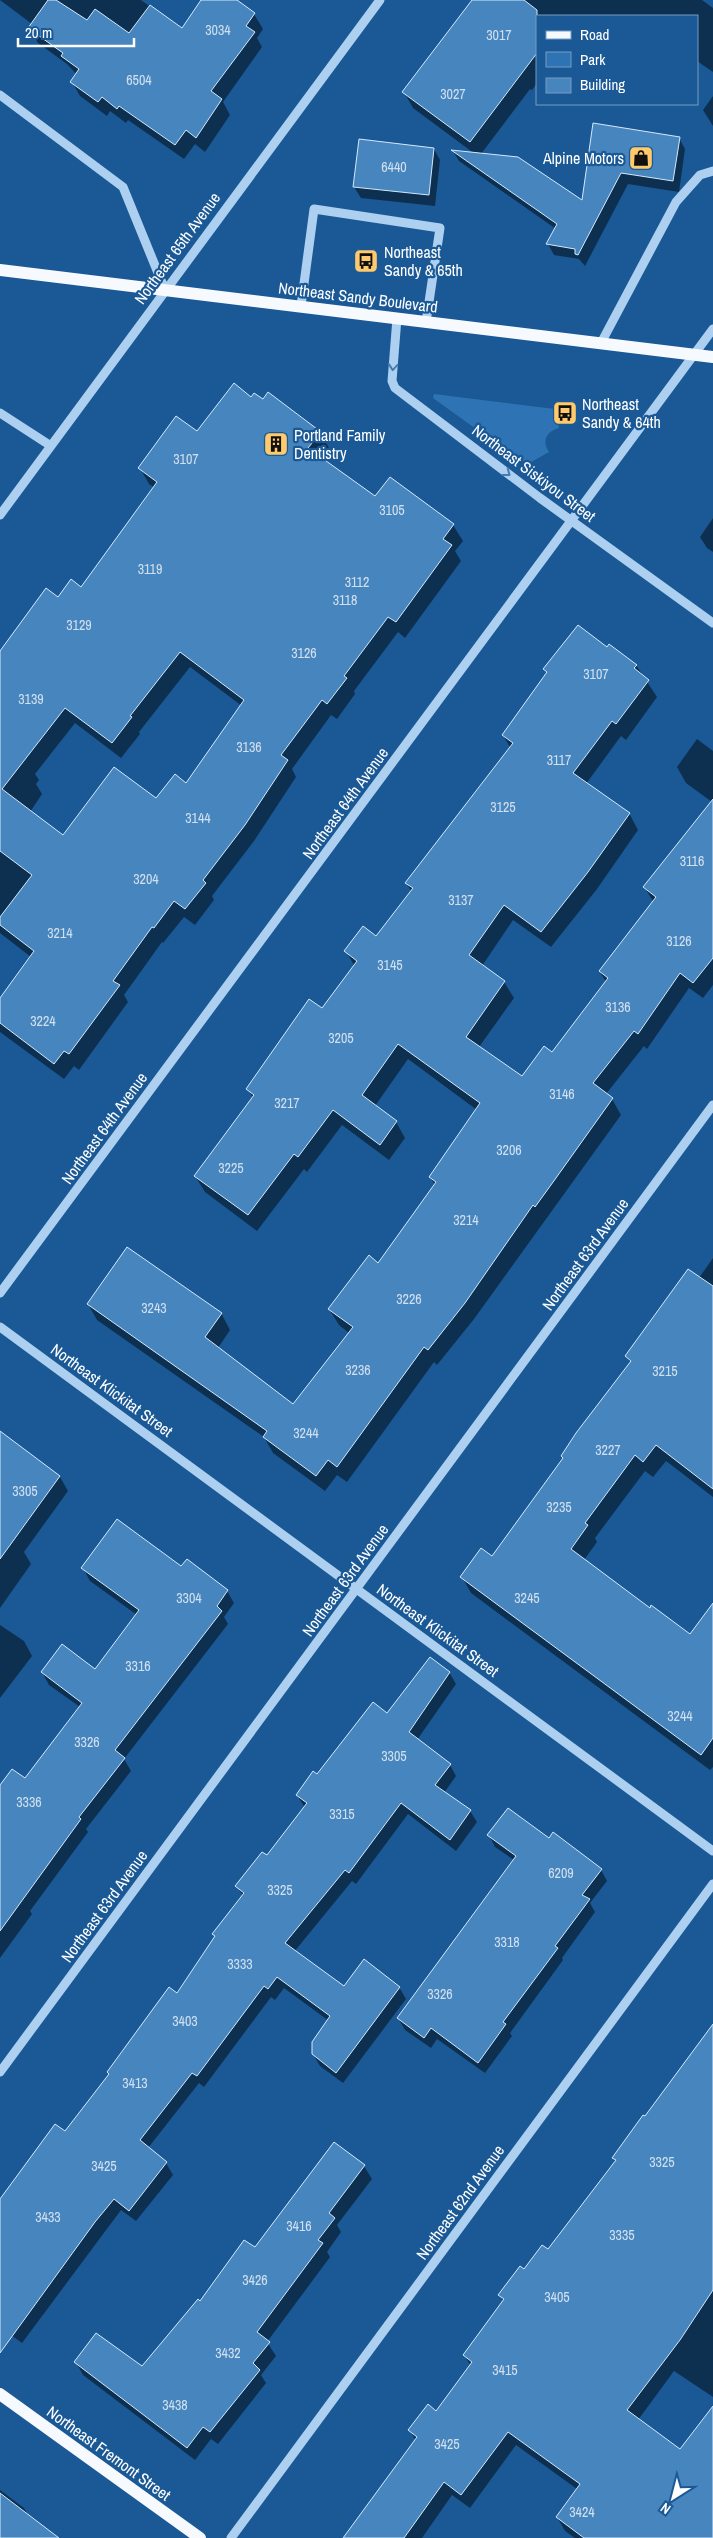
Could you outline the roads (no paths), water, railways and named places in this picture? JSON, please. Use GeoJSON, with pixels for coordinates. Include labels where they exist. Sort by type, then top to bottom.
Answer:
{"type":"FeatureCollection","features":[{"type":"Feature","properties":{"kind":"main road","name":"Northeast Sandy Boulevard"},"geometry":{"type":"LineString","coordinates":[[0,270],[713,357]]}},
{"type":"Feature","properties":{"kind":"main road","name":"Northeast Fremont Street"},"geometry":{"type":"LineString","coordinates":[[0,2394],[200,2538]]}},
{"type":"Feature","properties":{"kind":"street","name":"Northeast 65th Avenue"},"geometry":{"type":"LineString","coordinates":[[0,515],[380,0]]}},
{"type":"Feature","properties":{"kind":"street"},"geometry":{"type":"LineString","coordinates":[[0,95],[123,187],[165,290]]}},
{"type":"Feature","properties":{"kind":"street"},"geometry":{"type":"LineString","coordinates":[[601,343],[676,202],[700,176],[713,172]]}},
{"type":"Feature","properties":{"kind":"street"},"geometry":{"type":"LineString","coordinates":[[301,306],[314,208],[440,228],[426,322]]}},
{"type":"Feature","properties":{"kind":"street","name":"Northeast Siskiyou Street"},"geometry":{"type":"LineString","coordinates":[[397,318],[392,381],[395,388],[573,521],[713,622]]}},
{"type":"Feature","properties":{"kind":"street","name":"Northeast 64th Avenue"},"geometry":{"type":"LineString","coordinates":[[0,1294],[713,329]]}},
{"type":"Feature","properties":{"kind":"street"},"geometry":{"type":"LineString","coordinates":[[0,413],[51,446]]}},
{"type":"Feature","properties":{"kind":"street","name":"Northeast 63rd Avenue"},"geometry":{"type":"LineString","coordinates":[[0,2072],[713,1105]]}},
{"type":"Feature","properties":{"kind":"street","name":"Northeast Klickitat Street"},"geometry":{"type":"LineString","coordinates":[[0,1327],[713,1851]]}},
{"type":"Feature","properties":{"kind":"street","name":"Northeast 62nd Avenue"},"geometry":{"type":"LineString","coordinates":[[231,2538],[713,1884]]}},
{"type":"Feature","properties":{"kind":"place","name":"Alpine Motors"},"geometry":{"type":"Point","coordinates":[641,158]}},
{"type":"Feature","properties":{"kind":"place","name":"Northeast Sandy & 65th"},"geometry":{"type":"Point","coordinates":[366,261]}},
{"type":"Feature","properties":{"kind":"place","name":"Northeast Sandy & 64th"},"geometry":{"type":"Point","coordinates":[565,413]}},
{"type":"Feature","properties":{"kind":"place","name":"Portland Family Dentistry"},"geometry":{"type":"Point","coordinates":[276,444]}}]}
